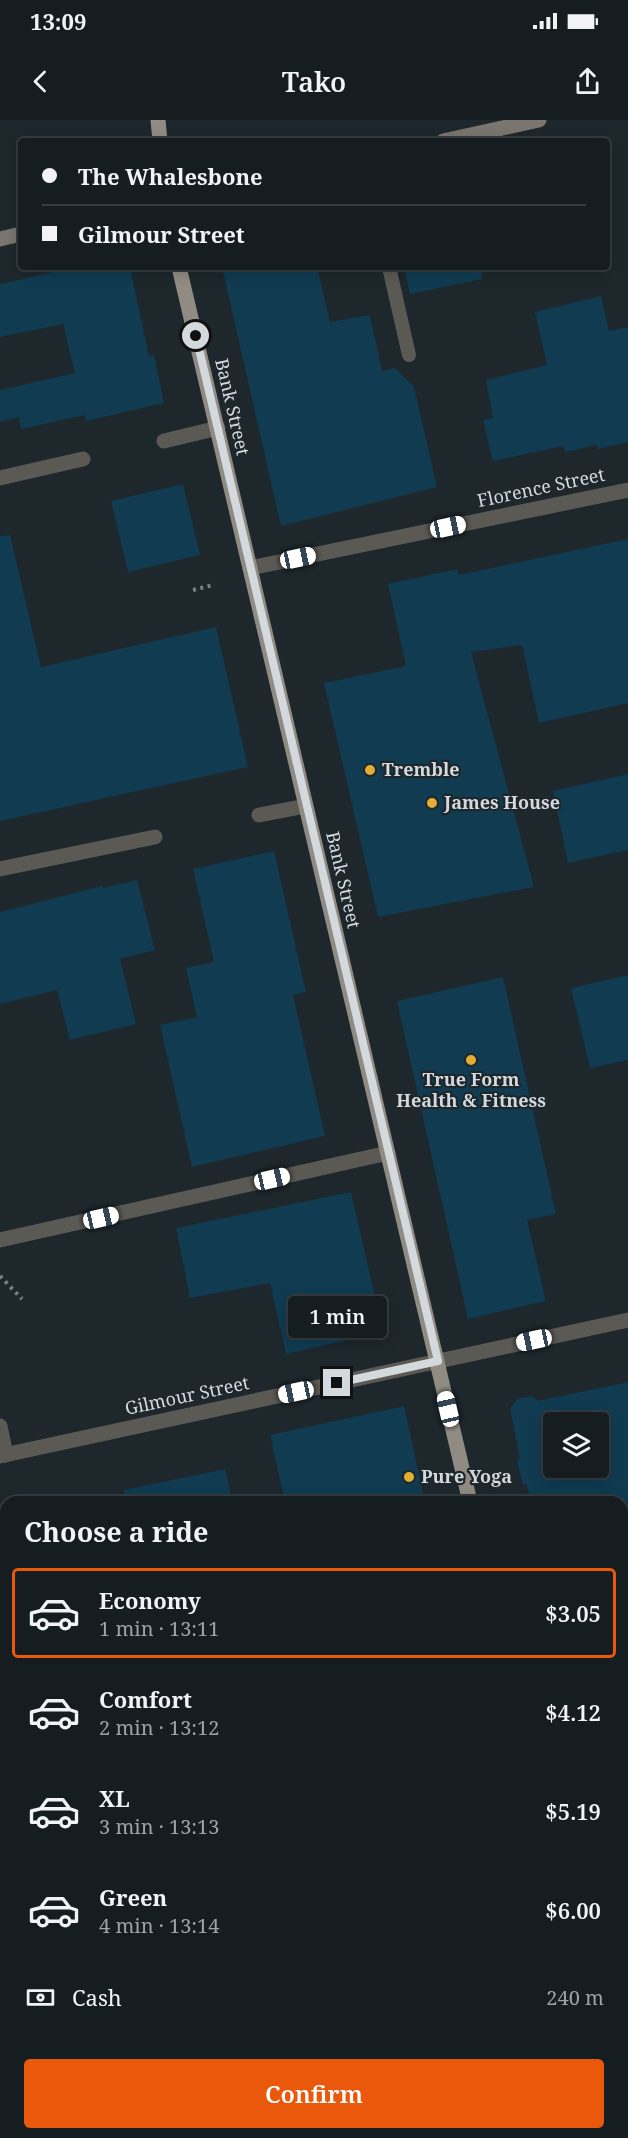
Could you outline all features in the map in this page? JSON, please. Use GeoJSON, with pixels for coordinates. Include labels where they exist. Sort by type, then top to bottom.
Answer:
{"type":"FeatureCollection","features":[{"type":"Feature","properties":{"kind":"main road"},"geometry":{"type":"LineString","coordinates":[[158,120],[160,138]]}},
{"type":"Feature","properties":{"kind":"main road"},"geometry":{"type":"LineString","coordinates":[[457,138],[539,120]]}},
{"type":"Feature","properties":{"kind":"main road"},"geometry":{"type":"LineString","coordinates":[[0,239],[18,235]]}},
{"type":"Feature","properties":{"kind":"main road","name":"Bank Street"},"geometry":{"type":"LineString","coordinates":[[180,270],[469,1496]]}},
{"type":"Feature","properties":{"kind":"street"},"geometry":{"type":"LineString","coordinates":[[164,441],[218,428]]}},
{"type":"Feature","properties":{"kind":"street"},"geometry":{"type":"LineString","coordinates":[[0,478],[83,459]]}},
{"type":"Feature","properties":{"kind":"street","name":"Florence Street"},"geometry":{"type":"LineString","coordinates":[[250,568],[628,490]]}},
{"type":"Feature","properties":{"kind":"street"},"geometry":{"type":"LineString","coordinates":[[259,815],[306,806]]}},
{"type":"Feature","properties":{"kind":"street"},"geometry":{"type":"LineString","coordinates":[[0,870],[155,837]]}},
{"type":"Feature","properties":{"kind":"street"},"geometry":{"type":"LineString","coordinates":[[0,1240],[388,1153]]}},
{"type":"Feature","properties":{"kind":"street","name":"Gilmour Street"},"geometry":{"type":"LineString","coordinates":[[3,1456],[628,1320]]}},
{"type":"Feature","properties":{"kind":"street"},"geometry":{"type":"LineString","coordinates":[[0,1426],[3,1456]]}},
{"type":"Feature","properties":{"kind":"lane"},"geometry":{"type":"LineString","coordinates":[[390,270],[409,354]]}},
{"type":"Feature","properties":{"kind":"path"},"geometry":{"type":"LineString","coordinates":[[193,590],[213,585]]}},
{"type":"Feature","properties":{"kind":"path"},"geometry":{"type":"LineString","coordinates":[[0,1276],[22,1299]]}},
{"type":"Feature","properties":{"kind":"building"},"geometry":{"type":"Polygon","coordinates":[[[63,270],[131,270],[149,356],[154,355],[164,403],[86,421],[85,415],[21,429],[19,417],[0,422],[0,390],[75,373],[63,324],[0,337],[0,284],[63,270]]]}},
{"type":"Feature","properties":{"kind":"building"},"geometry":{"type":"Polygon","coordinates":[[[223,270],[318,270],[330,322],[370,315],[382,371],[395,368],[414,387],[437,487],[281,526],[223,270]]]}},
{"type":"Feature","properties":{"kind":"building"},"geometry":{"type":"Polygon","coordinates":[[[405,270],[481,270],[482,279],[410,294],[405,270]]]}},
{"type":"Feature","properties":{"kind":"building"},"geometry":{"type":"Polygon","coordinates":[[[601,296],[609,331],[628,327],[628,442],[598,449],[597,445],[565,452],[563,446],[493,461],[483,420],[493,418],[486,380],[547,365],[535,312],[601,296]]]}},
{"type":"Feature","properties":{"kind":"building"},"geometry":{"type":"Polygon","coordinates":[[[183,484],[200,555],[128,572],[111,501],[183,484]]]}},
{"type":"Feature","properties":{"kind":"building"},"geometry":{"type":"Polygon","coordinates":[[[10,535],[41,667],[216,627],[248,767],[0,821],[0,536],[10,535]]]}},
{"type":"Feature","properties":{"kind":"building"},"geometry":{"type":"Polygon","coordinates":[[[628,539],[628,703],[539,723],[522,645],[471,652],[534,887],[378,917],[324,683],[406,666],[388,584],[457,569],[459,575],[628,539]]]}},
{"type":"Feature","properties":{"kind":"building"},"geometry":{"type":"Polygon","coordinates":[[[628,774],[628,850],[568,863],[553,791],[628,774]]]}},
{"type":"Feature","properties":{"kind":"building"},"geometry":{"type":"Polygon","coordinates":[[[274,851],[306,992],[293,995],[325,1136],[192,1167],[160,1025],[197,1017],[186,968],[214,962],[193,869],[274,851]]]}},
{"type":"Feature","properties":{"kind":"building"},"geometry":{"type":"Polygon","coordinates":[[[137,880],[155,950],[120,959],[136,1024],[70,1040],[57,990],[0,1004],[0,912],[102,886],[103,888],[137,880]]]}},
{"type":"Feature","properties":{"kind":"building"},"geometry":{"type":"Polygon","coordinates":[[[628,975],[628,1060],[590,1068],[571,988],[628,975]]]}},
{"type":"Feature","properties":{"kind":"building"},"geometry":{"type":"Polygon","coordinates":[[[503,977],[556,1214],[527,1220],[546,1301],[468,1319],[397,1001],[503,977]]]}},
{"type":"Feature","properties":{"kind":"building"},"geometry":{"type":"Polygon","coordinates":[[[351,1192],[383,1332],[286,1354],[270,1283],[190,1298],[176,1228],[351,1192]]]}},
{"type":"Feature","properties":{"kind":"building"},"geometry":{"type":"Polygon","coordinates":[[[628,1382],[628,1496],[529,1496],[527,1485],[523,1485],[517,1460],[520,1459],[510,1408],[517,1399],[532,1396],[538,1401],[628,1382]]]}},
{"type":"Feature","properties":{"kind":"building"},"geometry":{"type":"Polygon","coordinates":[[[404,1406],[424,1496],[284,1496],[270,1435],[404,1406]]]}},
{"type":"Feature","properties":{"kind":"building"},"geometry":{"type":"Polygon","coordinates":[[[225,1469],[232,1496],[124,1496],[124,1490],[225,1469]]]}},
{"type":"Feature","properties":{"kind":"place","name":"Tremble"},"geometry":{"type":"Point","coordinates":[370,770]}},
{"type":"Feature","properties":{"kind":"place","name":"James House"},"geometry":{"type":"Point","coordinates":[432,803]}},
{"type":"Feature","properties":{"kind":"place","name":"True Form Health & Fitness"},"geometry":{"type":"Point","coordinates":[471,1060]}},
{"type":"Feature","properties":{"kind":"place","name":"Pure Yoga"},"geometry":{"type":"Point","coordinates":[409,1477]}},
{"type":"Feature","properties":{"kind":"route"},"geometry":{"type":"LineString","coordinates":[[196,336],[438,1361],[337,1383]]}}]}
